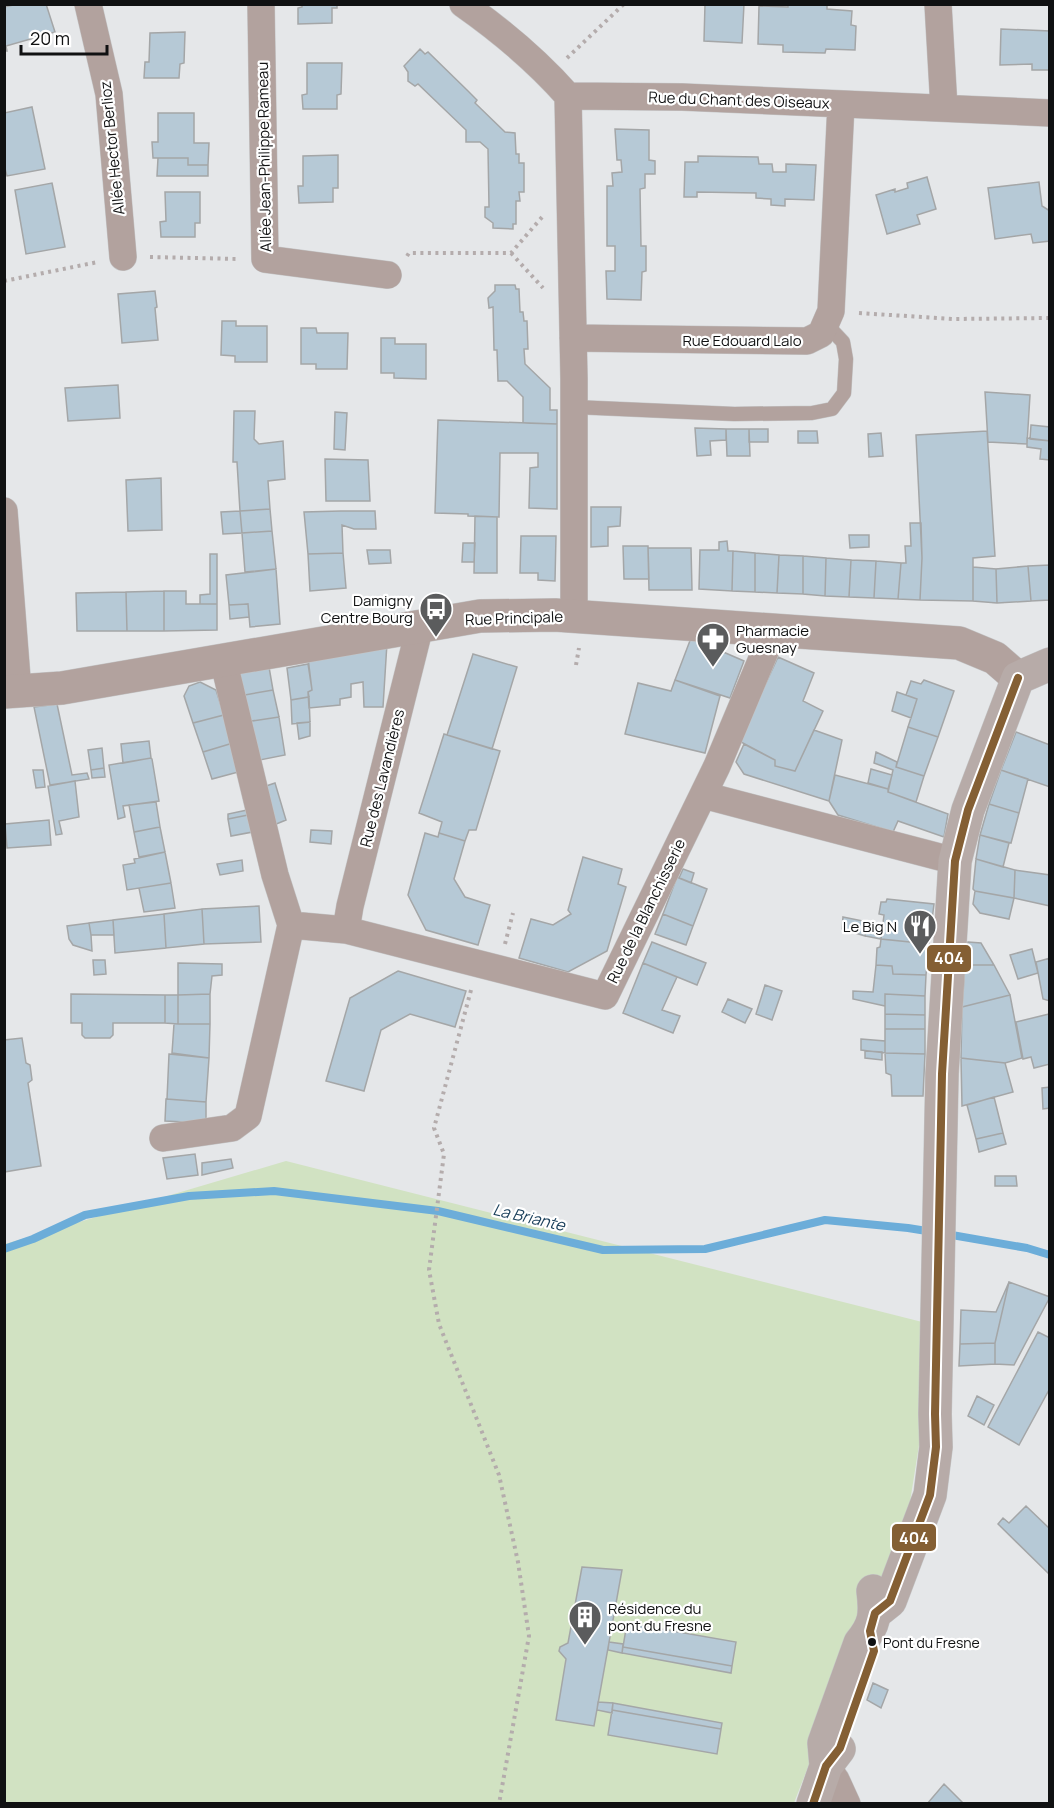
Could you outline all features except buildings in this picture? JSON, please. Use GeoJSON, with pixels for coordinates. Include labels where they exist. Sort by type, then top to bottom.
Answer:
{"type":"FeatureCollection","features":[{"type":"Feature","properties":{"kind":"main road"},"geometry":{"type":"LineString","coordinates":[[813,1803],[826,1766],[840,1748],[874,1651],[873,1622],[890,1601],[930,1495],[936,1447],[942,1074],[955,861],[968,810],[1018,678],[1050,664]]}},
{"type":"Feature","properties":{"kind":"street","name":"Allée Hector Berlioz"},"geometry":{"type":"LineString","coordinates":[[88,4],[109,94],[123,257]]}},
{"type":"Feature","properties":{"kind":"street","name":"Allée Jean-Philippe Rameau"},"geometry":{"type":"LineString","coordinates":[[261,4],[265,259],[388,275]]}},
{"type":"Feature","properties":{"kind":"street"},"geometry":{"type":"LineString","coordinates":[[463,4],[549,75],[568,96],[574,407],[574,616]]}},
{"type":"Feature","properties":{"kind":"street"},"geometry":{"type":"LineString","coordinates":[[938,4],[944,108]]}},
{"type":"Feature","properties":{"kind":"street","name":"Rue du Chant des Oiseaux"},"geometry":{"type":"LineString","coordinates":[[568,96],[682,97],[1050,113]]}},
{"type":"Feature","properties":{"kind":"street"},"geometry":{"type":"LineString","coordinates":[[828,318],[841,104]]}},
{"type":"Feature","properties":{"kind":"street","name":"Rue Edouard Lalo"},"geometry":{"type":"LineString","coordinates":[[573,338],[807,341],[821,334],[828,318]]}},
{"type":"Feature","properties":{"kind":"street"},"geometry":{"type":"LineString","coordinates":[[4,511],[11,691]]}},
{"type":"Feature","properties":{"kind":"street","name":"Rue Principale"},"geometry":{"type":"LineString","coordinates":[[11,691],[62,688],[480,616],[555,615],[959,643],[995,658],[1018,678]]}},
{"type":"Feature","properties":{"kind":"street","name":"Rue des Lavandières"},"geometry":{"type":"LineString","coordinates":[[346,930],[420,626]]}},
{"type":"Feature","properties":{"kind":"street","name":"Rue de la Blanchisserie"},"geometry":{"type":"LineString","coordinates":[[291,925],[346,930],[605,996],[717,766],[774,630]]}},
{"type":"Feature","properties":{"kind":"street"},"geometry":{"type":"LineString","coordinates":[[163,1138],[232,1128],[248,1116],[291,925],[274,875],[223,659]]}},
{"type":"Feature","properties":{"kind":"street"},"geometry":{"type":"LineString","coordinates":[[703,795],[955,861]]}},
{"type":"Feature","properties":{"kind":"street"},"geometry":{"type":"LineString","coordinates":[[826,1766],[848,1803]]}},
{"type":"Feature","properties":{"kind":"lane"},"geometry":{"type":"LineString","coordinates":[[574,407],[734,414],[812,413],[832,409],[844,393],[846,359],[843,342],[828,318]]}},
{"type":"Feature","properties":{"kind":"path"},"geometry":{"type":"LineString","coordinates":[[549,75],[624,4]]}},
{"type":"Feature","properties":{"kind":"path"},"geometry":{"type":"LineString","coordinates":[[388,275],[410,253],[511,253],[569,186]]}},
{"type":"Feature","properties":{"kind":"path"},"geometry":{"type":"LineString","coordinates":[[828,318],[1050,318]]}},
{"type":"Feature","properties":{"kind":"path"},"geometry":{"type":"LineString","coordinates":[[576,665],[579,648]]}},
{"type":"Feature","properties":{"kind":"path"},"geometry":{"type":"LineString","coordinates":[[478,963],[434,1128],[444,1154],[429,1270],[439,1324],[499,1475],[518,1562],[529,1636],[499,1803]]}},
{"type":"Feature","properties":{"kind":"green space"},"geometry":{"type":"Polygon","coordinates":[[[286,1161],[938,1326],[909,1508],[794,1803],[5,1804],[5,1244],[286,1161]]]}},
{"type":"Feature","properties":{"kind":"waterway","name":"La Briante"},"geometry":{"type":"LineString","coordinates":[[4,1249],[33,1239],[85,1215],[189,1196],[274,1191],[438,1211],[603,1250],[705,1249],[825,1220],[933,1232]]}},
{"type":"Feature","properties":{"kind":"waterway","name":"La Briante"},"geometry":{"type":"LineString","coordinates":[[946,1234],[1027,1248],[1050,1255]]}},
{"type":"Feature","properties":{"kind":"transit line","name":"404"},"geometry":{"type":"LineString","coordinates":[[813,1804],[826,1766],[840,1748],[874,1651],[870,1631],[875,1613],[890,1601],[930,1495],[936,1447],[942,1074],[955,861],[968,810],[1018,678]]}},
{"type":"Feature","properties":{"kind":"place","name":"Damigny Centre Bourg"},"geometry":{"type":"Point","coordinates":[436,638]}},
{"type":"Feature","properties":{"kind":"place","name":"Pharmacie Guesnay"},"geometry":{"type":"Point","coordinates":[713,668]}},
{"type":"Feature","properties":{"kind":"place","name":"Le Big N"},"geometry":{"type":"Point","coordinates":[920,955]}},
{"type":"Feature","properties":{"kind":"place","name":"Pont du Fresne"},"geometry":{"type":"Point","coordinates":[872,1642]}},
{"type":"Feature","properties":{"kind":"place","name":"Résidence du pont du Fresne"},"geometry":{"type":"Point","coordinates":[585,1646]}}]}
